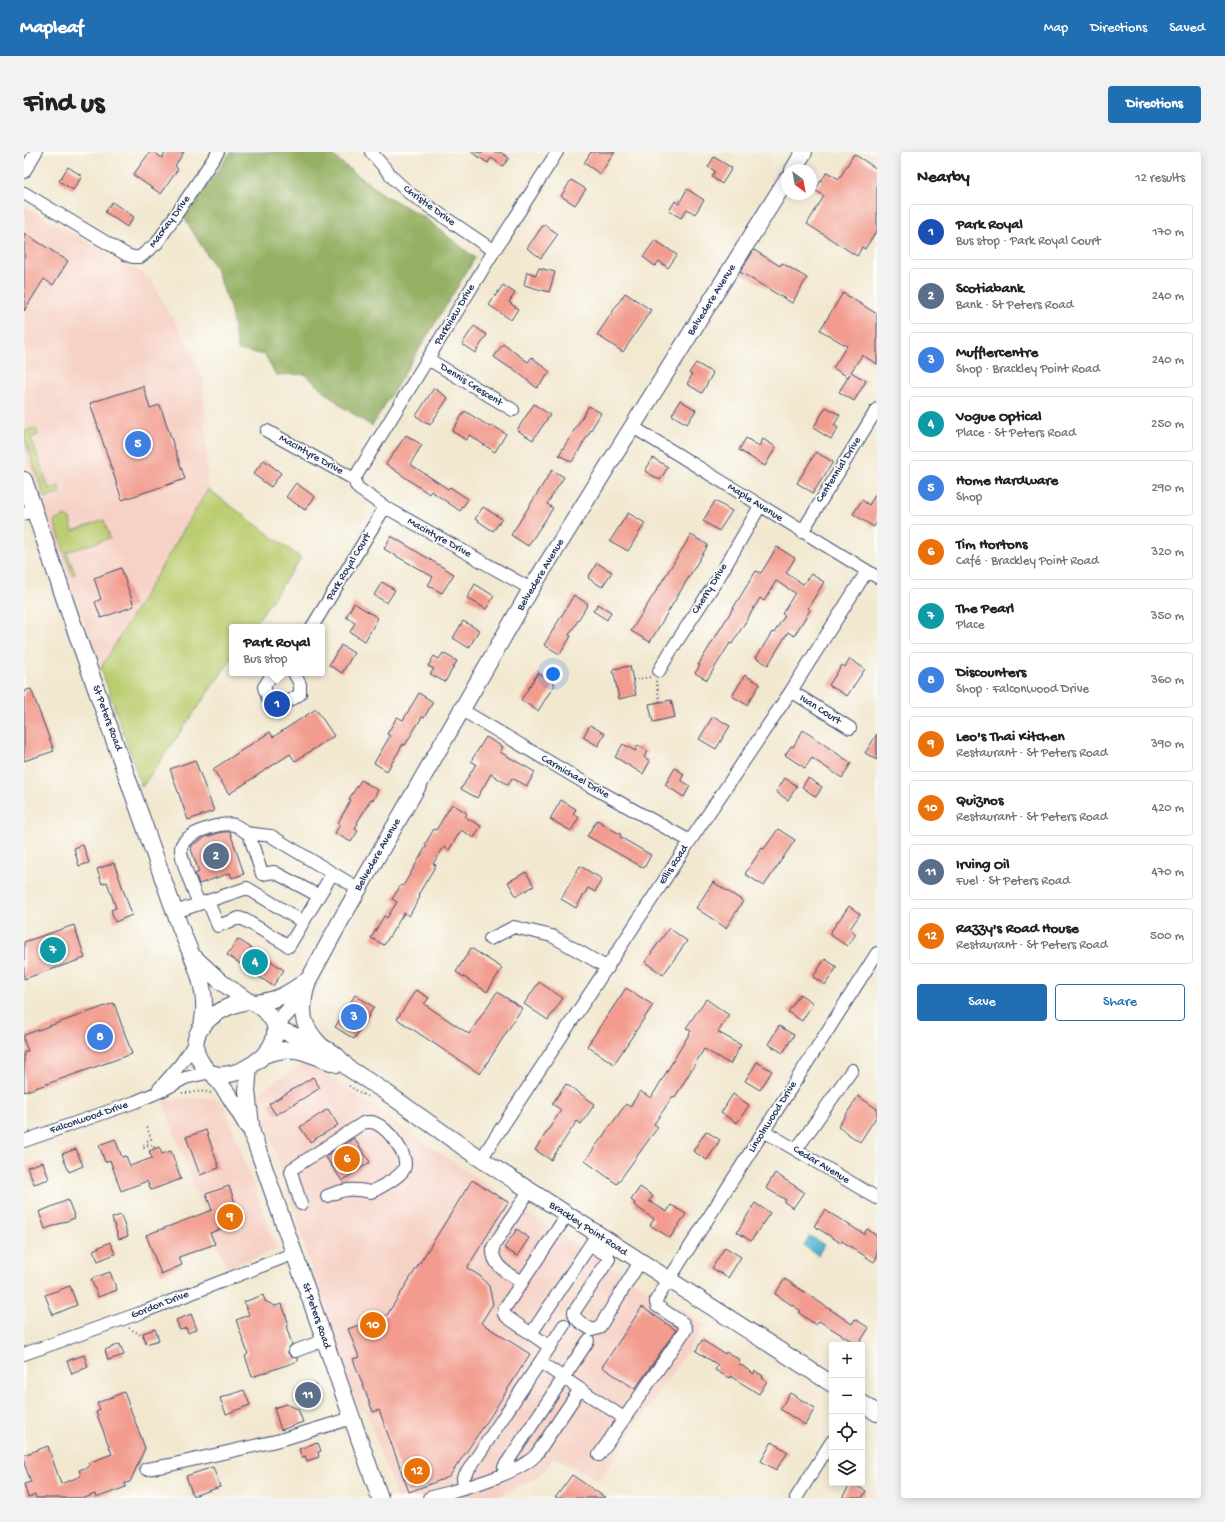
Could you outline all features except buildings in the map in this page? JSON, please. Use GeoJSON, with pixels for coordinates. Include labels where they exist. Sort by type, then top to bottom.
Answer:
{"type":"FeatureCollection","features":[{"type":"Feature","properties":{"kind":"main road"},"geometry":{"type":"LineString","coordinates":[[797,164],[804,152]]}},
{"type":"Feature","properties":{"kind":"main road","name":"Belvedere Avenue"},"geometry":{"type":"LineString","coordinates":[[275,1027],[307,985],[359,889],[531,589],[781,189]]}},
{"type":"Feature","properties":{"kind":"main road","name":"St Peters Road"},"geometry":{"type":"LineString","coordinates":[[24,480],[29,512],[192,956],[204,1002],[198,1034]]}},
{"type":"Feature","properties":{"kind":"main road","name":"St Peters Road"},"geometry":{"type":"LineString","coordinates":[[192,956],[221,982],[252,1002]]}},
{"type":"Feature","properties":{"kind":"main road"},"geometry":{"type":"LineString","coordinates":[[307,985],[303,1017],[312,1036],[322,1046]]}},
{"type":"Feature","properties":{"kind":"main road","name":"Belvedere Avenue"},"geometry":{"type":"LineString","coordinates":[[252,1002],[266,1002],[307,985]]}},
{"type":"Feature","properties":{"kind":"main road"},"geometry":{"type":"LineString","coordinates":[[252,1002],[265,1010],[275,1027],[273,1040],[264,1055],[249,1066],[237,1072],[224,1075],[212,1073],[199,1059],[196,1052],[198,1034],[224,1009],[239,1003],[252,1002]]}},
{"type":"Feature","properties":{"kind":"main road","name":"Brackley Point Road"},"geometry":{"type":"LineString","coordinates":[[275,1027],[322,1046],[337,1056],[346,1075]]}},
{"type":"Feature","properties":{"kind":"main road","name":"Brackley Point Road"},"geometry":{"type":"LineString","coordinates":[[264,1055],[283,1049],[291,1049],[310,1054],[331,1063],[346,1075],[384,1091],[481,1159],[567,1215],[594,1240],[640,1262],[829,1382]]}},
{"type":"Feature","properties":{"kind":"main road","name":"St Peters Road"},"geometry":{"type":"LineString","coordinates":[[249,1066],[247,1090],[252,1133]]}},
{"type":"Feature","properties":{"kind":"main road","name":"St Peters Road"},"geometry":{"type":"LineString","coordinates":[[212,1073],[230,1097],[252,1133],[380,1498]]}},
{"type":"Feature","properties":{"kind":"main road"},"geometry":{"type":"LineString","coordinates":[[865,1405],[877,1413]]}},
{"type":"Feature","properties":{"kind":"street"},"geometry":{"type":"LineString","coordinates":[[24,172],[36,152]]}},
{"type":"Feature","properties":{"kind":"street","name":"MacKay Drive"},"geometry":{"type":"LineString","coordinates":[[24,193],[132,258],[140,257],[157,243],[218,152]]}},
{"type":"Feature","properties":{"kind":"street","name":"Christie Drive"},"geometry":{"type":"LineString","coordinates":[[372,152],[394,179],[409,193],[494,251]]}},
{"type":"Feature","properties":{"kind":"street","name":"Parkview Drive"},"geometry":{"type":"LineString","coordinates":[[354,479],[494,251],[557,152]]}},
{"type":"Feature","properties":{"kind":"street","name":"Dennis Crescent"},"geometry":{"type":"LineString","coordinates":[[428,358],[513,410]]}},
{"type":"Feature","properties":{"kind":"street","name":"Centennial Drive"},"geometry":{"type":"LineString","coordinates":[[802,532],[877,409]]}},
{"type":"Feature","properties":{"kind":"street","name":"Maple Avenue"},"geometry":{"type":"LineString","coordinates":[[633,427],[872,574]]}},
{"type":"Feature","properties":{"kind":"street","name":"MacIntyre Drive"},"geometry":{"type":"LineString","coordinates":[[267,431],[354,479]]}},
{"type":"Feature","properties":{"kind":"street","name":"Macintyre Drive"},"geometry":{"type":"LineString","coordinates":[[354,479],[359,489],[385,507],[531,589]]}},
{"type":"Feature","properties":{"kind":"street","name":"Cherry Drive"},"geometry":{"type":"LineString","coordinates":[[659,671],[719,577],[760,506]]}},
{"type":"Feature","properties":{"kind":"street","name":"Park Royal Court"},"geometry":{"type":"LineString","coordinates":[[314,624],[385,507]]}},
{"type":"Feature","properties":{"kind":"street","name":"Ellis Road"},"geometry":{"type":"LineString","coordinates":[[481,1159],[790,691],[872,574]]}},
{"type":"Feature","properties":{"kind":"street"},"geometry":{"type":"LineString","coordinates":[[271,676],[264,687],[268,699],[278,704],[288,702],[300,694],[300,684],[296,676]]}},
{"type":"Feature","properties":{"kind":"street","name":"Ivan Court"},"geometry":{"type":"LineString","coordinates":[[790,691],[850,728]]}},
{"type":"Feature","properties":{"kind":"street","name":"Carmichael Drive"},"geometry":{"type":"LineString","coordinates":[[462,710],[584,782],[690,841]]}},
{"type":"Feature","properties":{"kind":"street"},"geometry":{"type":"LineString","coordinates":[[332,874],[288,946],[239,918],[218,926],[203,902],[182,857],[181,848],[183,841],[189,836],[223,824],[234,825],[249,834],[257,833],[271,836],[359,889]]}},
{"type":"Feature","properties":{"kind":"street"},"geometry":{"type":"LineString","coordinates":[[175,912],[247,888],[262,879],[262,874],[249,834]]}},
{"type":"Feature","properties":{"kind":"street"},"geometry":{"type":"LineString","coordinates":[[262,874],[274,872],[319,896]]}},
{"type":"Feature","properties":{"kind":"street"},"geometry":{"type":"LineString","coordinates":[[247,888],[303,922]]}},
{"type":"Feature","properties":{"kind":"street"},"geometry":{"type":"LineString","coordinates":[[490,939],[514,927],[552,936],[608,968]]}},
{"type":"Feature","properties":{"kind":"street","name":"Lincolnwood Drive"},"geometry":{"type":"LineString","coordinates":[[624,1418],[686,1329],[683,1323],[657,1306],[656,1302],[877,953]]}},
{"type":"Feature","properties":{"kind":"street","name":"Falconwood Drive"},"geometry":{"type":"LineString","coordinates":[[154,1093],[178,1068],[191,1050],[198,1034]]}},
{"type":"Feature","properties":{"kind":"street"},"geometry":{"type":"LineString","coordinates":[[796,1150],[852,1070]]}},
{"type":"Feature","properties":{"kind":"street","name":"Falconwood Drive"},"geometry":{"type":"LineString","coordinates":[[24,1141],[135,1102],[170,1087],[185,1078],[212,1073]]}},
{"type":"Feature","properties":{"kind":"street"},"geometry":{"type":"LineString","coordinates":[[301,1204],[291,1172],[292,1169],[363,1123],[370,1122],[376,1124],[387,1132],[394,1140],[405,1158],[402,1173],[371,1192],[353,1188],[327,1196]]}},
{"type":"Feature","properties":{"kind":"street","name":"Cedar Avenue"},"geometry":{"type":"LineString","coordinates":[[764,1131],[877,1198]]}},
{"type":"Feature","properties":{"kind":"street"},"geometry":{"type":"LineString","coordinates":[[522,1283],[498,1267],[492,1253],[493,1247],[529,1190]]}},
{"type":"Feature","properties":{"kind":"street"},"geometry":{"type":"LineString","coordinates":[[550,1347],[504,1314],[504,1309],[567,1215]]}},
{"type":"Feature","properties":{"kind":"street"},"geometry":{"type":"LineString","coordinates":[[531,1334],[594,1240],[609,1258],[574,1312],[574,1316],[577,1320],[592,1330],[599,1328],[640,1262]]}},
{"type":"Feature","properties":{"kind":"street","name":"Gordon Drive"},"geometry":{"type":"LineString","coordinates":[[24,1354],[124,1319],[294,1253]]}},
{"type":"Feature","properties":{"kind":"street"},"geometry":{"type":"LineString","coordinates":[[464,1488],[463,1478],[564,1325]]}},
{"type":"Feature","properties":{"kind":"street"},"geometry":{"type":"LineString","coordinates":[[295,1351],[325,1340]]}},
{"type":"Feature","properties":{"kind":"street"},"geometry":{"type":"LineString","coordinates":[[505,1473],[504,1468],[588,1341]]}},
{"type":"Feature","properties":{"kind":"street"},"geometry":{"type":"LineString","coordinates":[[540,1362],[624,1418],[599,1455]]}},
{"type":"Feature","properties":{"kind":"street"},"geometry":{"type":"LineString","coordinates":[[429,1498],[464,1488],[505,1473],[529,1462],[536,1455],[580,1389]]}},
{"type":"Feature","properties":{"kind":"street"},"geometry":{"type":"LineString","coordinates":[[146,1469],[280,1440],[352,1418]]}},
{"type":"Feature","properties":{"kind":"street"},"geometry":{"type":"LineString","coordinates":[[796,1498],[829,1446]]}},
{"type":"Feature","properties":{"kind":"path"},"geometry":{"type":"LineString","coordinates":[[634,680],[650,677],[659,671]]}},
{"type":"Feature","properties":{"kind":"path"},"geometry":{"type":"LineString","coordinates":[[659,671],[656,683],[660,702]]}},
{"type":"Feature","properties":{"kind":"path"},"geometry":{"type":"LineString","coordinates":[[346,1075],[367,1098],[373,1098],[384,1091]]}},
{"type":"Feature","properties":{"kind":"path"},"geometry":{"type":"LineString","coordinates":[[190,1094],[202,1091],[213,1094]]}},
{"type":"Feature","properties":{"kind":"path"},"geometry":{"type":"LineString","coordinates":[[147,1127],[154,1149]]}},
{"type":"Feature","properties":{"kind":"path"},"geometry":{"type":"LineString","coordinates":[[152,1139],[147,1141],[148,1144],[144,1145],[144,1148],[153,1145]]}},
{"type":"Feature","properties":{"kind":"path"},"geometry":{"type":"LineString","coordinates":[[124,1319],[127,1326],[144,1337]]}},
{"type":"Feature","properties":{"kind":"shaded area"},"geometry":{"type":"Polygon","coordinates":[[[24,206],[149,277],[183,335],[203,379],[208,489],[101,668],[24,452],[24,206]]]}},
{"type":"Feature","properties":{"kind":"shaded area"},"geometry":{"type":"Polygon","coordinates":[[[306,1061],[542,1223],[705,1325],[599,1480],[554,1457],[546,1469],[532,1480],[490,1498],[397,1498],[365,1410],[360,1411],[331,1336],[294,1210],[257,1093],[306,1061]]]}},
{"type":"Feature","properties":{"kind":"shaded area"},"geometry":{"type":"Polygon","coordinates":[[[186,1097],[218,1100],[225,1107],[277,1249],[227,1268],[204,1212],[163,1102],[186,1097]]]}},
{"type":"Feature","properties":{"kind":"green space"},"geometry":{"type":"Polygon","coordinates":[[[231,152],[329,152],[383,194],[425,218],[475,258],[372,426],[344,408],[304,374],[276,375],[265,355],[238,350],[230,307],[216,269],[184,218],[231,152]]]}},
{"type":"Feature","properties":{"kind":"green space"},"geometry":{"type":"Polygon","coordinates":[[[34,428],[36,429],[38,435],[31,438],[49,489],[59,486],[61,493],[45,498],[24,436],[24,432],[34,428]]]}},
{"type":"Feature","properties":{"kind":"green space"},"geometry":{"type":"Polygon","coordinates":[[[208,489],[301,558],[255,624],[229,624],[229,662],[142,787],[101,668],[208,489]]]}},
{"type":"Feature","properties":{"kind":"green space"},"geometry":{"type":"Polygon","coordinates":[[[64,516],[70,519],[73,531],[104,520],[110,538],[67,552],[75,574],[72,575],[54,521],[64,516]]]}},
{"type":"Feature","properties":{"kind":"water"},"geometry":{"type":"Polygon","coordinates":[[[810,1236],[824,1245],[818,1255],[804,1246],[810,1236]]]}},
{"type":"Feature","properties":{"kind":"place","name":"Home Hardware"},"geometry":{"type":"Point","coordinates":[138,444]}},
{"type":"Feature","properties":{"kind":"place","name":"Park Royal"},"geometry":{"type":"Point","coordinates":[277,704]}},
{"type":"Feature","properties":{"kind":"place","name":"Scotiabank"},"geometry":{"type":"Point","coordinates":[216,856]}},
{"type":"Feature","properties":{"kind":"place","name":"The Pearl"},"geometry":{"type":"Point","coordinates":[53,950]}},
{"type":"Feature","properties":{"kind":"place","name":"Vogue Optical"},"geometry":{"type":"Point","coordinates":[255,962]}},
{"type":"Feature","properties":{"kind":"place","name":"Mufflercentre"},"geometry":{"type":"Point","coordinates":[354,1017]}},
{"type":"Feature","properties":{"kind":"place","name":"Discounters"},"geometry":{"type":"Point","coordinates":[100,1037]}},
{"type":"Feature","properties":{"kind":"place","name":"Tim Hortons"},"geometry":{"type":"Point","coordinates":[347,1159]}},
{"type":"Feature","properties":{"kind":"place","name":"Leo's Thai Kitchen"},"geometry":{"type":"Point","coordinates":[230,1217]}},
{"type":"Feature","properties":{"kind":"place","name":"Quiznos"},"geometry":{"type":"Point","coordinates":[373,1325]}},
{"type":"Feature","properties":{"kind":"place","name":"Irving Oil"},"geometry":{"type":"Point","coordinates":[308,1395]}},
{"type":"Feature","properties":{"kind":"place","name":"Razzy's Road House"},"geometry":{"type":"Point","coordinates":[417,1471]}}]}
